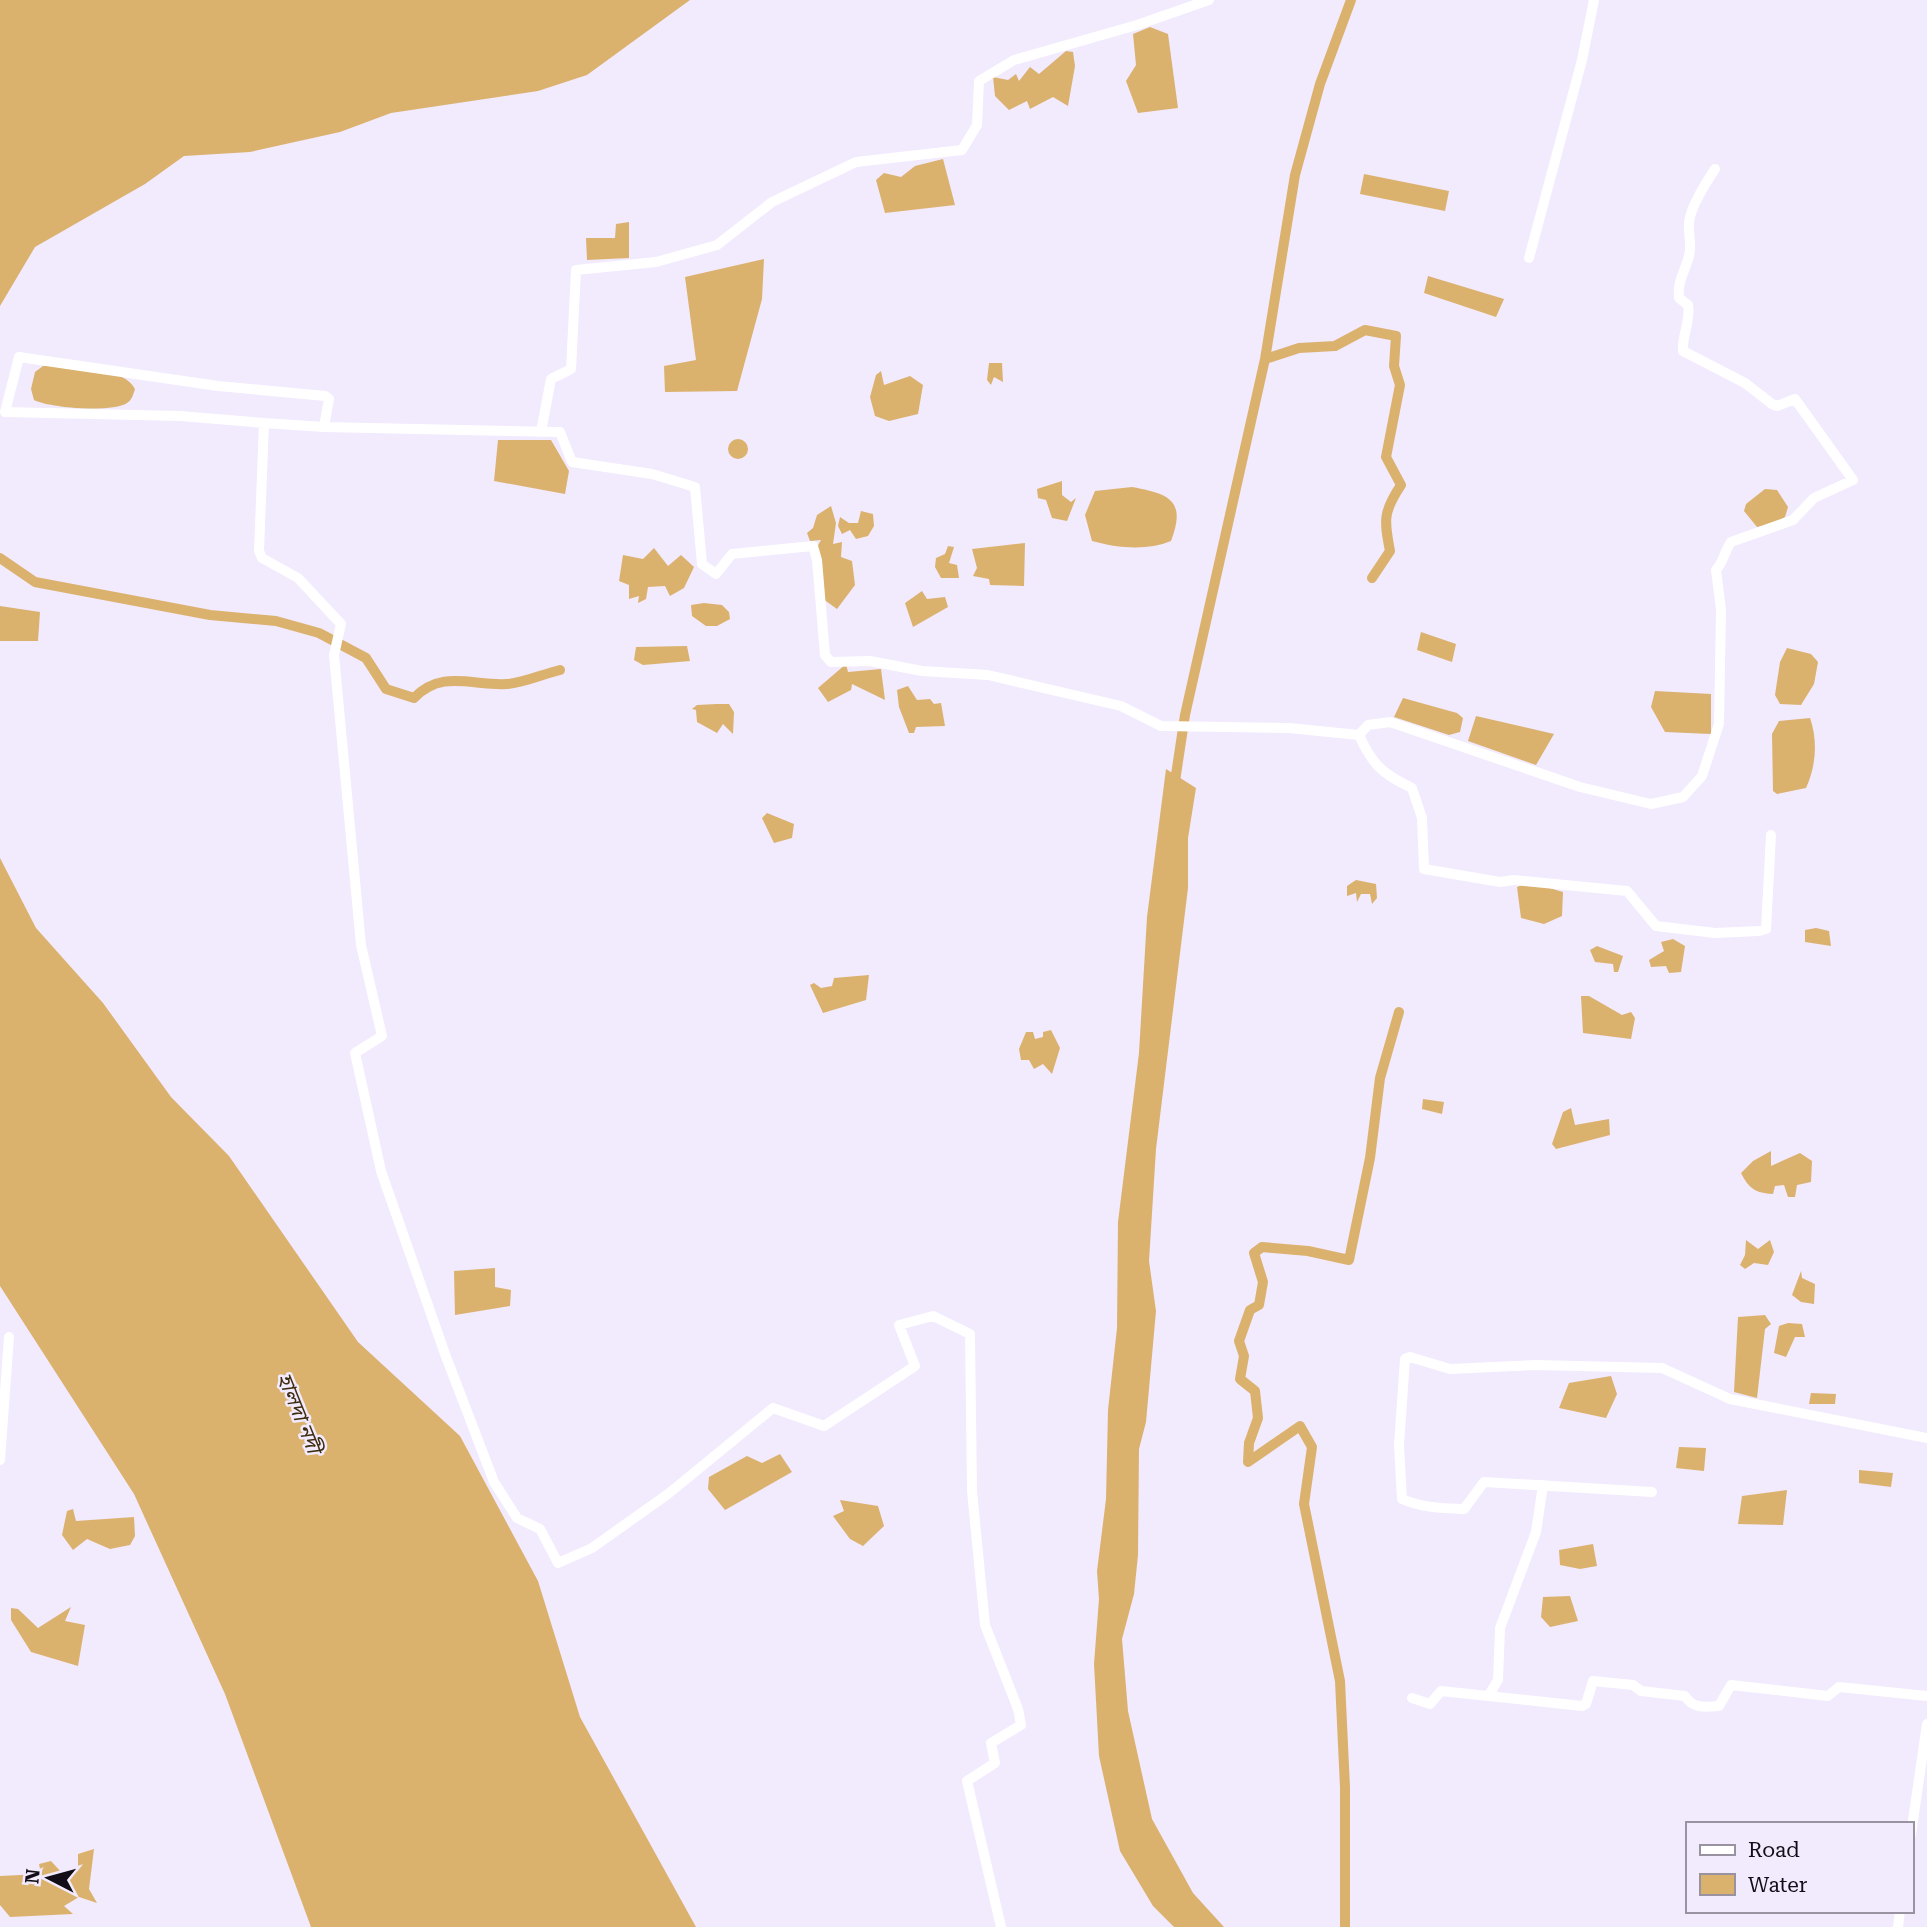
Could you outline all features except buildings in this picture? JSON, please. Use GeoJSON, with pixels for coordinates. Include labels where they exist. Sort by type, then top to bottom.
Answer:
{"type":"FeatureCollection","features":[{"type":"Feature","properties":{"kind":"street"},"geometry":{"type":"LineString","coordinates":[[541,432],[551,379],[571,369],[576,270],[656,262],[717,245],[772,202],[856,162],[962,150],[977,125],[979,81],[1014,60],[1137,25],[1209,0]]}},
{"type":"Feature","properties":{"kind":"street"},"geometry":{"type":"LineString","coordinates":[[1529,258],[1582,60],[1594,0]]}},
{"type":"Feature","properties":{"kind":"street"},"geometry":{"type":"LineString","coordinates":[[1359,735],[1368,725],[1390,722],[1580,787],[1651,804],[1683,797],[1702,776],[1719,724],[1721,610],[1716,570],[1724,562],[1724,551],[1731,542],[1793,520],[1814,498],[1853,480],[1795,399],[1777,406],[1772,404],[1745,383],[1683,351],[1683,339],[1690,317],[1688,304],[1679,298],[1678,286],[1690,253],[1689,220],[1700,198],[1701,188],[1715,169]]}},
{"type":"Feature","properties":{"kind":"street"},"geometry":{"type":"LineString","coordinates":[[324,427],[328,399],[325,396],[218,386],[19,357],[5,412],[180,416],[324,427],[560,432],[572,462],[652,474],[695,488],[702,564],[716,574],[732,554],[813,546],[817,561],[825,655],[831,662],[870,661],[922,671],[988,675],[1121,706],[1161,726],[1289,728],[1359,735]]}},
{"type":"Feature","properties":{"kind":"street"},"geometry":{"type":"LineString","coordinates":[[264,423],[259,551],[262,558],[298,578],[341,624],[334,655],[361,946],[382,1036],[355,1054],[381,1171],[445,1354],[494,1482],[517,1518],[540,1529],[558,1563],[592,1548],[668,1494],[773,1408],[824,1426],[878,1393],[915,1366],[899,1325],[933,1316],[970,1334],[972,1491],[985,1625],[1018,1709],[1021,1725],[991,1743],[995,1763],[967,1781],[1001,1927]]}},
{"type":"Feature","properties":{"kind":"street"},"geometry":{"type":"LineString","coordinates":[[1359,735],[1371,761],[1394,780],[1412,789],[1422,818],[1424,869],[1500,882],[1514,880],[1627,891],[1656,926],[1715,933],[1766,929],[1772,835]]}},
{"type":"Feature","properties":{"kind":"street"},"geometry":{"type":"LineString","coordinates":[[0,1460],[9,1337]]}},
{"type":"Feature","properties":{"kind":"street"},"geometry":{"type":"LineString","coordinates":[[1652,1492],[1484,1482],[1464,1509],[1422,1506],[1402,1499],[1399,1445],[1405,1359],[1410,1357],[1450,1369],[1535,1365],[1662,1368],[1730,1399],[1927,1438]]}},
{"type":"Feature","properties":{"kind":"street"},"geometry":{"type":"LineString","coordinates":[[1490,1693],[1498,1680],[1500,1628],[1536,1532],[1543,1485]]}},
{"type":"Feature","properties":{"kind":"street"},"geometry":{"type":"LineString","coordinates":[[1412,1698],[1430,1704],[1441,1691],[1490,1693],[1533,1703],[1582,1706],[1586,1704],[1593,1681],[1633,1685],[1641,1692],[1685,1696],[1689,1703],[1699,1707],[1718,1706],[1731,1685],[1828,1696],[1839,1687],[1927,1696]]}},
{"type":"Feature","properties":{"kind":"street"},"geometry":{"type":"LineString","coordinates":[[1913,1822],[1927,1724]]}},
{"type":"Feature","properties":{"kind":"water"},"geometry":{"type":"Polygon","coordinates":[[[0,0],[690,0],[587,75],[538,91],[391,113],[340,132],[250,152],[184,156],[145,184],[35,247],[0,306],[0,0]]]}},
{"type":"Feature","properties":{"kind":"water"},"geometry":{"type":"Polygon","coordinates":[[[1150,27],[1168,34],[1178,108],[1138,113],[1126,81],[1136,65],[1133,34],[1150,27]]]}},
{"type":"Feature","properties":{"kind":"water"},"geometry":{"type":"Polygon","coordinates":[[[1066,51],[1073,52],[1075,66],[1068,106],[1053,97],[1030,109],[1027,101],[1009,110],[995,96],[993,77],[1008,80],[1016,74],[1019,81],[1030,67],[1039,74],[1066,51]]]}},
{"type":"Feature","properties":{"kind":"water"},"geometry":{"type":"Polygon","coordinates":[[[943,159],[955,205],[885,213],[876,180],[884,173],[901,177],[915,166],[943,159]]]}},
{"type":"Feature","properties":{"kind":"water"},"geometry":{"type":"Polygon","coordinates":[[[1364,174],[1449,191],[1445,211],[1360,194],[1364,174]]]}},
{"type":"Feature","properties":{"kind":"water"},"geometry":{"type":"Polygon","coordinates":[[[629,222],[629,258],[587,260],[586,238],[615,238],[616,224],[629,222]]]}},
{"type":"Feature","properties":{"kind":"water"},"geometry":{"type":"Polygon","coordinates":[[[764,259],[762,299],[737,391],[665,392],[664,366],[696,360],[685,277],[764,259]]]}},
{"type":"Feature","properties":{"kind":"water"},"geometry":{"type":"Polygon","coordinates":[[[1428,276],[1504,299],[1496,317],[1424,293],[1428,276]]]}},
{"type":"Feature","properties":{"kind":"water"},"geometry":{"type":"Polygon","coordinates":[[[989,363],[1002,363],[1003,382],[994,377],[991,385],[987,380],[989,363]]]}},
{"type":"Feature","properties":{"kind":"water"},"geometry":{"type":"Polygon","coordinates":[[[61,365],[113,373],[122,377],[135,389],[132,397],[119,406],[95,409],[53,405],[34,400],[31,389],[35,372],[43,366],[61,365]]]}},
{"type":"Feature","properties":{"kind":"water"},"geometry":{"type":"Polygon","coordinates":[[[881,371],[884,385],[910,376],[923,385],[918,414],[889,421],[875,416],[870,397],[876,375],[881,371]]]}},
{"type":"Feature","properties":{"kind":"water"},"geometry":{"type":"Polygon","coordinates":[[[738,439],[745,442],[748,449],[745,456],[738,459],[731,456],[728,449],[731,442],[738,439]]]}},
{"type":"Feature","properties":{"kind":"water"},"geometry":{"type":"Polygon","coordinates":[[[498,440],[551,440],[569,471],[565,494],[494,481],[498,440]]]}},
{"type":"Feature","properties":{"kind":"water"},"geometry":{"type":"Polygon","coordinates":[[[1062,481],[1062,495],[1071,502],[1076,498],[1067,521],[1052,518],[1046,500],[1038,498],[1037,489],[1062,481]]]}},
{"type":"Feature","properties":{"kind":"water"},"geometry":{"type":"Polygon","coordinates":[[[1132,487],[1156,492],[1171,501],[1177,516],[1171,541],[1132,547],[1092,541],[1085,515],[1095,491],[1132,487]]]}},
{"type":"Feature","properties":{"kind":"water"},"geometry":{"type":"Polygon","coordinates":[[[1765,489],[1777,490],[1788,507],[1785,517],[1773,525],[1757,527],[1744,511],[1746,504],[1765,489]]]}},
{"type":"Feature","properties":{"kind":"water"},"geometry":{"type":"Polygon","coordinates":[[[831,506],[836,523],[833,544],[842,542],[841,557],[852,561],[855,585],[837,609],[823,599],[817,547],[821,540],[810,541],[807,533],[813,528],[817,515],[831,506]]]}},
{"type":"Feature","properties":{"kind":"water"},"geometry":{"type":"Polygon","coordinates":[[[861,511],[873,514],[874,526],[868,536],[856,539],[850,530],[842,534],[838,526],[840,517],[849,523],[858,523],[861,511]]]}},
{"type":"Feature","properties":{"kind":"water"},"geometry":{"type":"Polygon","coordinates":[[[1025,543],[1024,586],[990,585],[989,579],[973,576],[977,568],[972,549],[1025,543]]]}},
{"type":"Feature","properties":{"kind":"water"},"geometry":{"type":"Polygon","coordinates":[[[948,546],[954,547],[949,563],[957,565],[959,578],[941,578],[935,567],[936,558],[945,554],[948,546]]]}},
{"type":"Feature","properties":{"kind":"water"},"geometry":{"type":"Polygon","coordinates":[[[654,548],[668,566],[681,555],[694,567],[684,588],[670,596],[665,586],[648,587],[646,599],[638,603],[639,596],[629,599],[629,585],[619,581],[623,555],[643,559],[654,548]]]}},
{"type":"Feature","properties":{"kind":"water"},"geometry":{"type":"Polygon","coordinates":[[[922,591],[927,599],[945,597],[948,607],[913,627],[905,603],[922,591]]]}},
{"type":"Feature","properties":{"kind":"water"},"geometry":{"type":"Polygon","coordinates":[[[691,605],[722,605],[729,612],[730,619],[717,626],[706,626],[692,616],[691,605]]]}},
{"type":"Feature","properties":{"kind":"water"},"geometry":{"type":"Polygon","coordinates":[[[0,606],[40,612],[38,641],[0,641],[0,606]]]}},
{"type":"Feature","properties":{"kind":"water"},"geometry":{"type":"Polygon","coordinates":[[[1421,632],[1456,644],[1452,662],[1417,650],[1421,632]]]}},
{"type":"Feature","properties":{"kind":"water"},"geometry":{"type":"Polygon","coordinates":[[[687,646],[690,661],[643,665],[634,660],[636,647],[687,646]]]}},
{"type":"Feature","properties":{"kind":"water"},"geometry":{"type":"Polygon","coordinates":[[[1787,648],[1811,654],[1818,662],[1814,684],[1801,705],[1780,704],[1775,695],[1780,662],[1787,648]]]}},
{"type":"Feature","properties":{"kind":"water"},"geometry":{"type":"Polygon","coordinates":[[[846,664],[848,672],[881,669],[885,700],[852,684],[851,690],[828,702],[818,688],[846,664]]]}},
{"type":"Feature","properties":{"kind":"water"},"geometry":{"type":"Polygon","coordinates":[[[908,686],[917,700],[930,699],[934,704],[941,703],[945,726],[916,727],[914,733],[909,733],[899,707],[897,690],[908,686]]]}},
{"type":"Feature","properties":{"kind":"water"},"geometry":{"type":"Polygon","coordinates":[[[1655,691],[1711,694],[1711,734],[1665,732],[1651,707],[1655,691]]]}},
{"type":"Feature","properties":{"kind":"water"},"geometry":{"type":"Polygon","coordinates":[[[1403,698],[1457,713],[1463,718],[1460,732],[1449,735],[1394,717],[1403,698]]]}},
{"type":"Feature","properties":{"kind":"water"},"geometry":{"type":"Polygon","coordinates":[[[729,704],[734,712],[733,734],[723,724],[717,733],[697,722],[696,710],[692,709],[697,705],[729,704]]]}},
{"type":"Feature","properties":{"kind":"water"},"geometry":{"type":"Polygon","coordinates":[[[1476,716],[1554,734],[1536,765],[1468,741],[1476,716]]]}},
{"type":"Feature","properties":{"kind":"water"},"geometry":{"type":"Polygon","coordinates":[[[1810,718],[1815,753],[1806,788],[1777,794],[1773,791],[1772,734],[1779,721],[1810,718]]]}},
{"type":"Feature","properties":{"kind":"water"},"geometry":{"type":"Polygon","coordinates":[[[1166,769],[1196,788],[1188,838],[1188,888],[1156,1149],[1149,1261],[1156,1311],[1146,1422],[1139,1449],[1138,1555],[1134,1594],[1122,1639],[1128,1711],[1152,1819],[1193,1893],[1224,1927],[1174,1927],[1153,1906],[1120,1851],[1099,1756],[1094,1664],[1099,1599],[1097,1571],[1106,1499],[1108,1410],[1117,1328],[1118,1222],[1139,1053],[1147,917],[1166,769]]]}},
{"type":"Feature","properties":{"kind":"water"},"geometry":{"type":"Polygon","coordinates":[[[767,813],[794,824],[792,838],[774,843],[762,818],[767,813]]]}},
{"type":"Feature","properties":{"kind":"water","name":"হালদা নদী"},"geometry":{"type":"Polygon","coordinates":[[[0,858],[36,928],[103,1003],[171,1097],[229,1156],[358,1342],[460,1436],[538,1581],[580,1717],[696,1927],[311,1927],[225,1694],[134,1494],[0,1286],[0,858]]]}},
{"type":"Feature","properties":{"kind":"water"},"geometry":{"type":"Polygon","coordinates":[[[1356,880],[1376,884],[1377,898],[1372,904],[1370,894],[1361,894],[1357,902],[1356,893],[1347,896],[1347,886],[1356,880]]]}},
{"type":"Feature","properties":{"kind":"water"},"geometry":{"type":"Polygon","coordinates":[[[1529,882],[1563,892],[1562,916],[1544,924],[1521,918],[1517,887],[1529,882]]]}},
{"type":"Feature","properties":{"kind":"water"},"geometry":{"type":"Polygon","coordinates":[[[1816,928],[1829,931],[1831,946],[1805,942],[1805,930],[1816,928]]]}},
{"type":"Feature","properties":{"kind":"water"},"geometry":{"type":"Polygon","coordinates":[[[1673,939],[1685,946],[1681,972],[1669,973],[1666,966],[1651,967],[1649,960],[1664,951],[1661,942],[1673,939]]]}},
{"type":"Feature","properties":{"kind":"water"},"geometry":{"type":"Polygon","coordinates":[[[1597,946],[1623,956],[1618,972],[1614,972],[1613,964],[1595,962],[1590,950],[1597,946]]]}},
{"type":"Feature","properties":{"kind":"water"},"geometry":{"type":"Polygon","coordinates":[[[869,975],[866,1000],[823,1013],[810,985],[814,983],[821,988],[832,986],[834,978],[869,975]]]}},
{"type":"Feature","properties":{"kind":"water"},"geometry":{"type":"Polygon","coordinates":[[[1581,996],[1589,996],[1622,1015],[1631,1012],[1635,1018],[1631,1039],[1583,1033],[1581,996]]]}},
{"type":"Feature","properties":{"kind":"water"},"geometry":{"type":"Polygon","coordinates":[[[1051,1030],[1060,1048],[1052,1074],[1043,1064],[1034,1069],[1029,1060],[1021,1060],[1019,1049],[1026,1032],[1033,1032],[1035,1039],[1043,1037],[1043,1032],[1051,1030]]]}},
{"type":"Feature","properties":{"kind":"water"},"geometry":{"type":"Polygon","coordinates":[[[1423,1099],[1444,1102],[1442,1114],[1422,1109],[1423,1099]]]}},
{"type":"Feature","properties":{"kind":"water"},"geometry":{"type":"Polygon","coordinates":[[[1571,1108],[1575,1125],[1609,1119],[1610,1135],[1556,1149],[1552,1144],[1563,1112],[1571,1108]]]}},
{"type":"Feature","properties":{"kind":"water"},"geometry":{"type":"Polygon","coordinates":[[[1771,1151],[1771,1166],[1800,1153],[1812,1161],[1811,1182],[1797,1185],[1795,1197],[1788,1197],[1784,1185],[1775,1186],[1773,1194],[1762,1193],[1750,1186],[1741,1173],[1753,1161],[1771,1151]]]}},
{"type":"Feature","properties":{"kind":"water"},"geometry":{"type":"Polygon","coordinates":[[[1746,1240],[1758,1249],[1770,1240],[1774,1252],[1768,1265],[1754,1263],[1745,1269],[1740,1265],[1745,1255],[1746,1240]]]}},
{"type":"Feature","properties":{"kind":"water"},"geometry":{"type":"Polygon","coordinates":[[[495,1268],[495,1287],[511,1290],[510,1306],[455,1315],[454,1271],[495,1268]]]}},
{"type":"Feature","properties":{"kind":"water"},"geometry":{"type":"Polygon","coordinates":[[[1801,1271],[1802,1278],[1815,1284],[1814,1304],[1801,1302],[1792,1295],[1801,1271]]]}},
{"type":"Feature","properties":{"kind":"water"},"geometry":{"type":"Polygon","coordinates":[[[1765,1315],[1771,1324],[1765,1329],[1757,1398],[1734,1392],[1738,1317],[1765,1315]]]}},
{"type":"Feature","properties":{"kind":"water"},"geometry":{"type":"Polygon","coordinates":[[[1788,1323],[1802,1324],[1805,1337],[1795,1337],[1786,1357],[1774,1353],[1779,1326],[1788,1323]]]}},
{"type":"Feature","properties":{"kind":"water"},"geometry":{"type":"Polygon","coordinates":[[[1611,1376],[1617,1394],[1606,1418],[1559,1408],[1569,1383],[1611,1376]]]}},
{"type":"Feature","properties":{"kind":"water"},"geometry":{"type":"Polygon","coordinates":[[[1811,1393],[1836,1394],[1835,1404],[1809,1404],[1811,1393]]]}},
{"type":"Feature","properties":{"kind":"water"},"geometry":{"type":"Polygon","coordinates":[[[1679,1447],[1706,1448],[1704,1471],[1676,1468],[1679,1447]]]}},
{"type":"Feature","properties":{"kind":"water"},"geometry":{"type":"Polygon","coordinates":[[[780,1454],[792,1472],[725,1510],[708,1489],[709,1477],[747,1456],[762,1463],[780,1454]]]}},
{"type":"Feature","properties":{"kind":"water"},"geometry":{"type":"Polygon","coordinates":[[[1859,1470],[1893,1473],[1891,1487],[1859,1483],[1859,1470]]]}},
{"type":"Feature","properties":{"kind":"water"},"geometry":{"type":"Polygon","coordinates":[[[1787,1490],[1783,1525],[1738,1524],[1742,1496],[1787,1490]]]}},
{"type":"Feature","properties":{"kind":"water"},"geometry":{"type":"Polygon","coordinates":[[[840,1500],[878,1506],[884,1526],[863,1546],[850,1539],[833,1516],[844,1511],[840,1500]]]}},
{"type":"Feature","properties":{"kind":"water"},"geometry":{"type":"Polygon","coordinates":[[[73,1509],[76,1521],[134,1517],[135,1536],[130,1545],[110,1549],[87,1539],[73,1550],[62,1535],[67,1511],[73,1509]]]}},
{"type":"Feature","properties":{"kind":"water"},"geometry":{"type":"Polygon","coordinates":[[[1593,1544],[1597,1566],[1580,1569],[1560,1565],[1559,1550],[1593,1544]]]}},
{"type":"Feature","properties":{"kind":"water"},"geometry":{"type":"Polygon","coordinates":[[[1570,1596],[1578,1621],[1550,1627],[1541,1617],[1543,1597],[1570,1596]]]}},
{"type":"Feature","properties":{"kind":"water"},"geometry":{"type":"Polygon","coordinates":[[[71,1607],[65,1621],[85,1625],[78,1666],[31,1652],[11,1620],[11,1608],[18,1609],[38,1628],[71,1607]]]}},
{"type":"Feature","properties":{"kind":"water"},"geometry":{"type":"Polygon","coordinates":[[[94,1849],[89,1889],[97,1903],[79,1897],[64,1906],[73,1914],[10,1917],[0,1905],[0,1876],[41,1874],[39,1864],[51,1861],[62,1873],[78,1871],[78,1854],[94,1849]]]}},
{"type":"Feature","properties":{"kind":"waterway"},"geometry":{"type":"LineString","coordinates":[[1174,788],[1185,715],[1265,359],[1295,175],[1320,84],[1351,0]]}},
{"type":"Feature","properties":{"kind":"waterway"},"geometry":{"type":"LineString","coordinates":[[1265,359],[1299,348],[1335,346],[1365,330],[1396,336],[1394,366],[1400,385],[1386,457],[1401,485],[1386,516],[1390,551],[1372,578]]}},
{"type":"Feature","properties":{"kind":"waterway"},"geometry":{"type":"LineString","coordinates":[[0,558],[35,582],[210,615],[276,621],[319,633],[366,658],[386,689],[414,698],[425,689],[447,681],[507,684],[560,670]]}},
{"type":"Feature","properties":{"kind":"waterway"},"geometry":{"type":"LineString","coordinates":[[1345,1927],[1345,1787],[1340,1681],[1304,1504],[1312,1447],[1300,1426],[1248,1462],[1249,1443],[1258,1418],[1255,1391],[1240,1379],[1244,1356],[1239,1341],[1250,1310],[1259,1305],[1263,1282],[1254,1253],[1262,1247],[1308,1251],[1349,1260],[1370,1158],[1380,1078],[1399,1012]]}}]}
